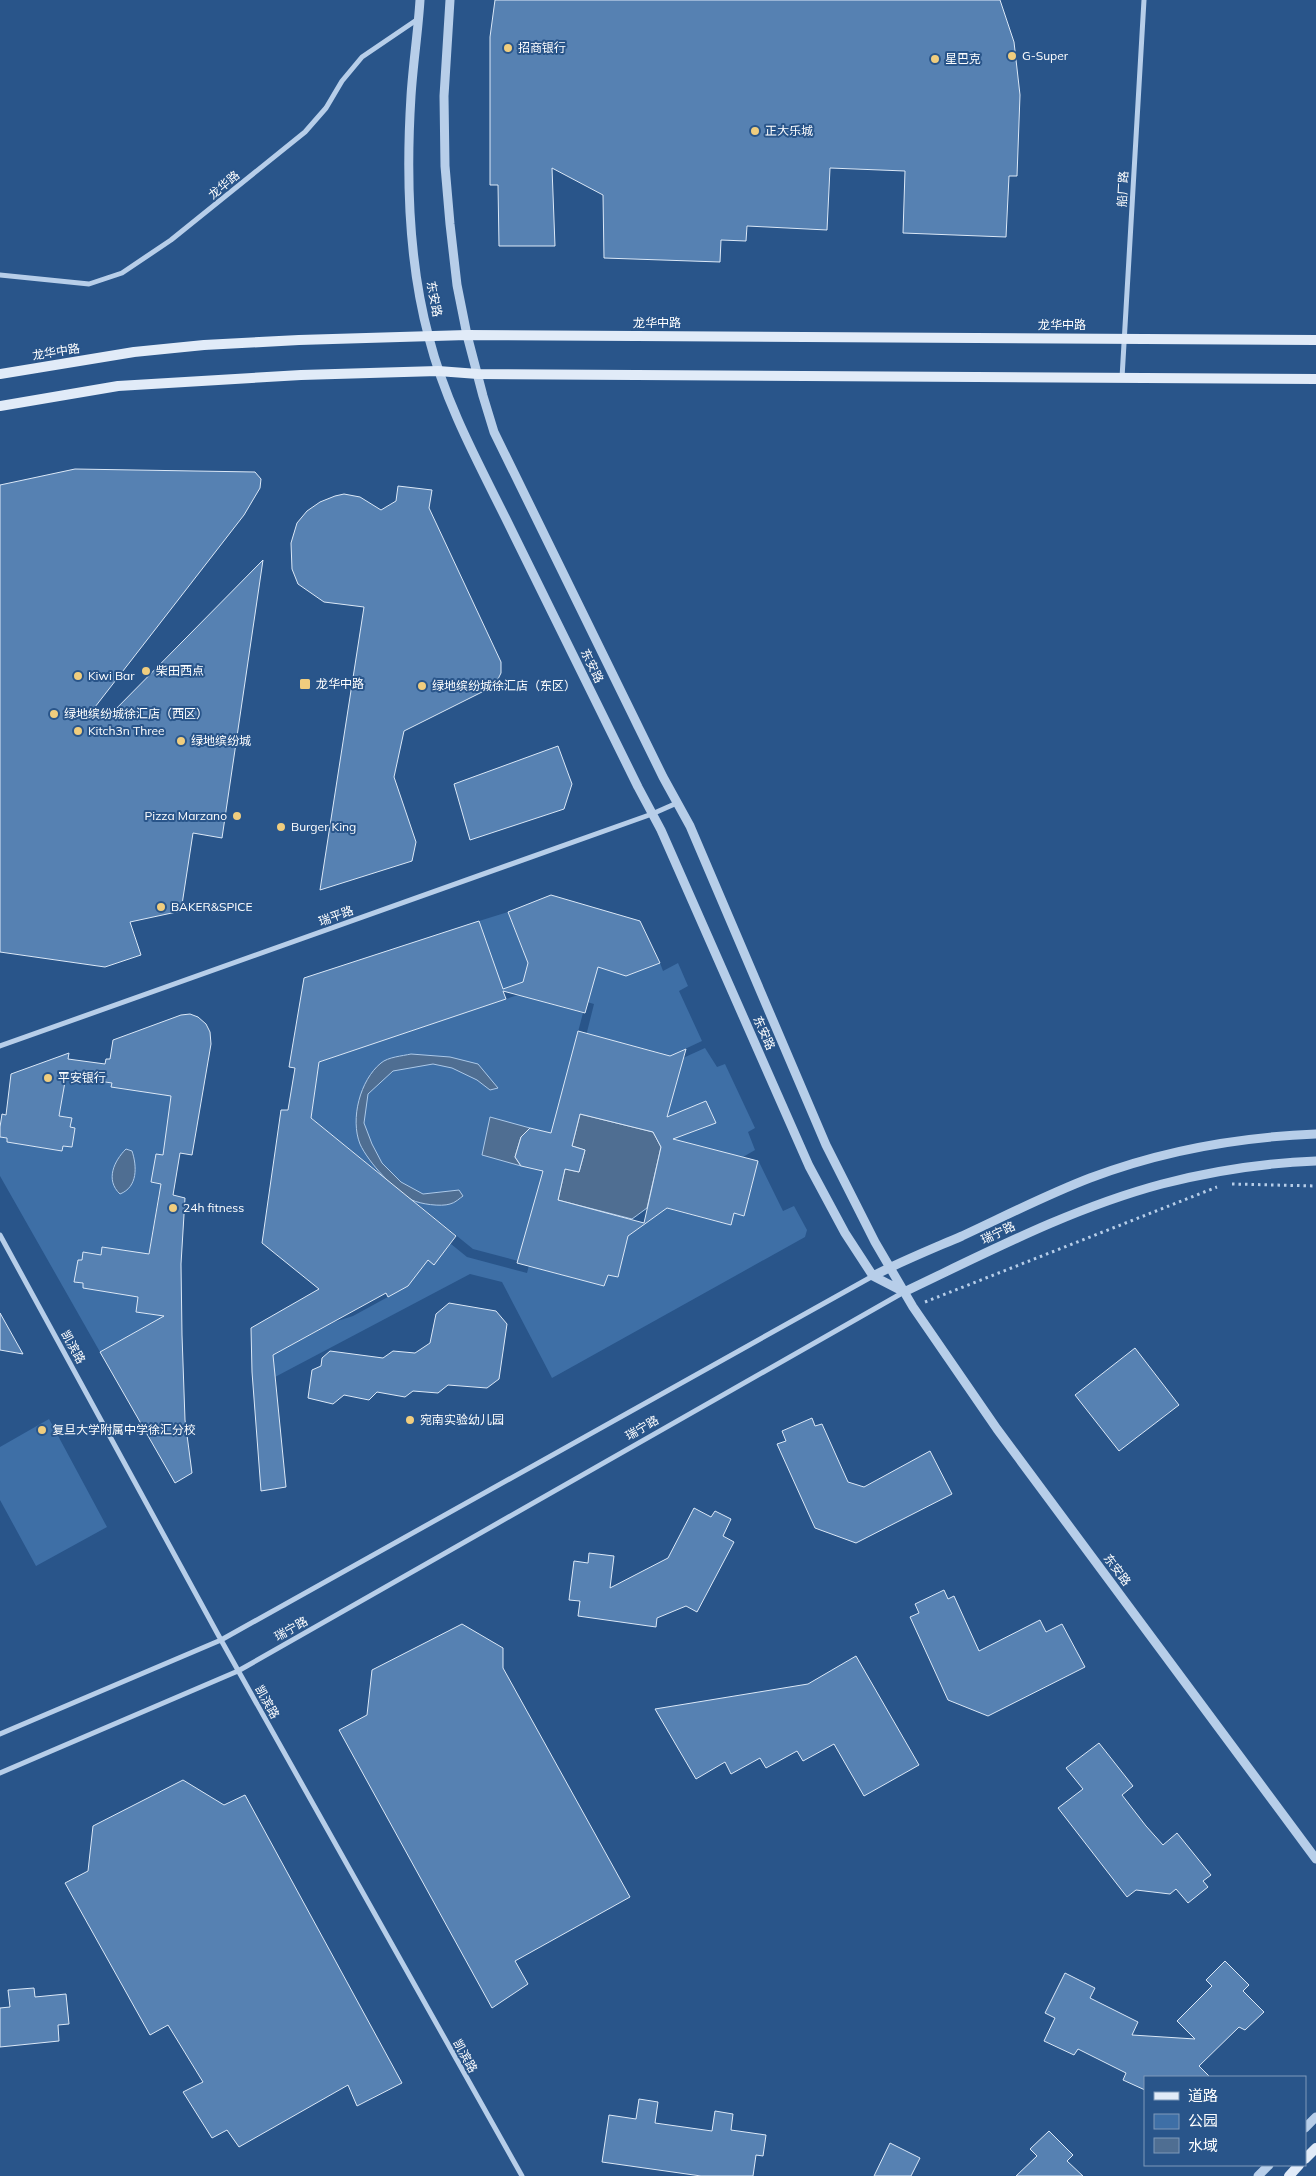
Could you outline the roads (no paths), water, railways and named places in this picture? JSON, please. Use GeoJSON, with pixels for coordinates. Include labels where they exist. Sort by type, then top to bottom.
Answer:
{"type":"FeatureCollection","features":[{"type":"Feature","properties":{"kind":"main road","name":"龙华中路"},"geometry":{"type":"LineString","coordinates":[[0,374],[134,352],[196,346],[299,340],[467,335],[1316,340]]}},
{"type":"Feature","properties":{"kind":"main road"},"geometry":{"type":"LineString","coordinates":[[0,406],[118,386],[301,375],[438,371],[478,374],[1316,379]]}},
{"type":"Feature","properties":{"kind":"main road"},"geometry":{"type":"LineString","coordinates":[[1306,2158],[1316,2148]]}},
{"type":"Feature","properties":{"kind":"main road"},"geometry":{"type":"LineString","coordinates":[[1288,2176],[1298,2166]]}},
{"type":"Feature","properties":{"kind":"street","name":"东安路"},"geometry":{"type":"LineString","coordinates":[[420,0],[411,96],[409,164],[412,229],[417,280],[428,337],[438,371],[464,433],[652,814],[809,1166],[845,1233],[872,1276]]}},
{"type":"Feature","properties":{"kind":"street","name":"东安路"},"geometry":{"type":"LineString","coordinates":[[450,0],[444,96],[445,166],[457,284],[467,335],[494,432],[690,826],[826,1144],[874,1242],[913,1307],[997,1429],[1316,1859]]}},
{"type":"Feature","properties":{"kind":"street","name":"船厂路"},"geometry":{"type":"LineString","coordinates":[[1122,378],[1144,0]]}},
{"type":"Feature","properties":{"kind":"street","name":"龙华路"},"geometry":{"type":"LineString","coordinates":[[0,275],[89,284],[122,273],[170,240],[305,132],[326,108],[342,81],[362,57],[419,19]]}},
{"type":"Feature","properties":{"kind":"street","name":"瑞平路"},"geometry":{"type":"LineString","coordinates":[[0,1046],[652,814],[678,803]]}},
{"type":"Feature","properties":{"kind":"street","name":"瑞宁路"},"geometry":{"type":"LineString","coordinates":[[0,1734],[221,1640],[890,1267],[1092,1178],[1156,1158],[1200,1148],[1262,1138],[1316,1134]]}},
{"type":"Feature","properties":{"kind":"street","name":"瑞宁路"},"geometry":{"type":"LineString","coordinates":[[0,1773],[238,1671],[904,1292],[1038,1228],[1099,1204],[1162,1184],[1214,1172],[1316,1161]]}},
{"type":"Feature","properties":{"kind":"street","name":"凯滨路"},"geometry":{"type":"LineString","coordinates":[[0,1235],[238,1671],[522,2176]]}},
{"type":"Feature","properties":{"kind":"street"},"geometry":{"type":"LineString","coordinates":[[872,1276],[904,1292]]}},
{"type":"Feature","properties":{"kind":"street"},"geometry":{"type":"LineString","coordinates":[[1306,2127],[1316,2116]]}},
{"type":"Feature","properties":{"kind":"street"},"geometry":{"type":"LineString","coordinates":[[1258,2176],[1268,2166]]}},
{"type":"Feature","properties":{"kind":"water"},"geometry":{"type":"Polygon","coordinates":[[[411,1054],[450,1057],[478,1064],[498,1088],[490,1090],[477,1080],[452,1068],[433,1064],[393,1071],[368,1094],[364,1123],[382,1163],[401,1182],[423,1194],[459,1190],[463,1196],[450,1204],[425,1204],[405,1196],[375,1167],[360,1144],[357,1134],[356,1123],[359,1100],[367,1079],[384,1061],[411,1054]]]}},
{"type":"Feature","properties":{"kind":"water"},"geometry":{"type":"Polygon","coordinates":[[[580,1114],[653,1132],[661,1147],[647,1208],[632,1219],[558,1200],[565,1169],[579,1172],[585,1150],[572,1146],[580,1114]]]}},
{"type":"Feature","properties":{"kind":"water"},"geometry":{"type":"Polygon","coordinates":[[[490,1117],[530,1128],[521,1137],[515,1157],[521,1166],[482,1155],[490,1117]]]}},
{"type":"Feature","properties":{"kind":"water"},"geometry":{"type":"Polygon","coordinates":[[[126,1149],[132,1151],[135,1163],[135,1176],[126,1191],[120,1194],[115,1189],[112,1177],[118,1159],[126,1149]]]}},
{"type":"Feature","properties":{"kind":"place","name":"招商银行"},"geometry":{"type":"Point","coordinates":[508,48]}},
{"type":"Feature","properties":{"kind":"place","name":"G-Super"},"geometry":{"type":"Point","coordinates":[1012,56]}},
{"type":"Feature","properties":{"kind":"place","name":"星巴克"},"geometry":{"type":"Point","coordinates":[935,59]}},
{"type":"Feature","properties":{"kind":"place","name":"正大乐城"},"geometry":{"type":"Point","coordinates":[755,131]}},
{"type":"Feature","properties":{"kind":"place","name":"柴田西点"},"geometry":{"type":"Point","coordinates":[146,671]}},
{"type":"Feature","properties":{"kind":"place","name":"Kiwi Bar"},"geometry":{"type":"Point","coordinates":[78,676]}},
{"type":"Feature","properties":{"kind":"place","name":"龙华中路"},"geometry":{"type":"Point","coordinates":[305,684]}},
{"type":"Feature","properties":{"kind":"place","name":"绿地缤纷城徐汇店（东区）"},"geometry":{"type":"Point","coordinates":[422,686]}},
{"type":"Feature","properties":{"kind":"place","name":"绿地缤纷城徐汇店（西区）"},"geometry":{"type":"Point","coordinates":[54,714]}},
{"type":"Feature","properties":{"kind":"place","name":"Kitch3n Three"},"geometry":{"type":"Point","coordinates":[78,731]}},
{"type":"Feature","properties":{"kind":"place","name":"绿地缤纷城"},"geometry":{"type":"Point","coordinates":[181,741]}},
{"type":"Feature","properties":{"kind":"place","name":"Pizza Marzano"},"geometry":{"type":"Point","coordinates":[237,816]}},
{"type":"Feature","properties":{"kind":"place","name":"Burger King"},"geometry":{"type":"Point","coordinates":[281,827]}},
{"type":"Feature","properties":{"kind":"place","name":"BAKER&SPICE"},"geometry":{"type":"Point","coordinates":[161,907]}},
{"type":"Feature","properties":{"kind":"place","name":"平安银行"},"geometry":{"type":"Point","coordinates":[48,1078]}},
{"type":"Feature","properties":{"kind":"place","name":"24h fitness"},"geometry":{"type":"Point","coordinates":[173,1208]}},
{"type":"Feature","properties":{"kind":"place","name":"宛南实验幼儿园"},"geometry":{"type":"Point","coordinates":[410,1420]}},
{"type":"Feature","properties":{"kind":"place","name":"复旦大学附属中学徐汇分校"},"geometry":{"type":"Point","coordinates":[42,1430]}}]}
